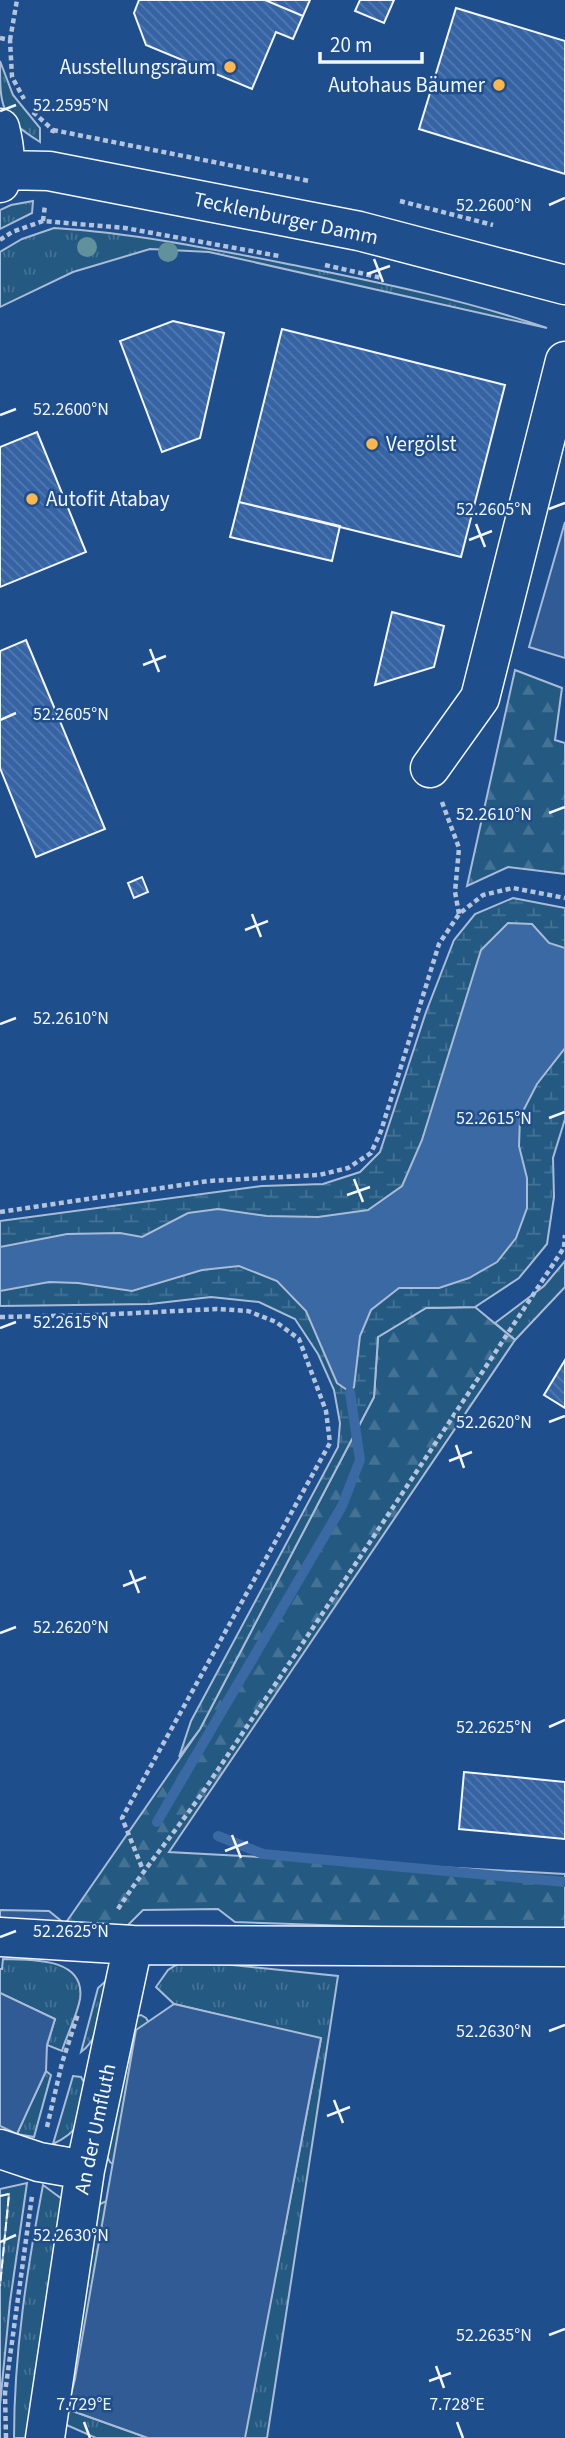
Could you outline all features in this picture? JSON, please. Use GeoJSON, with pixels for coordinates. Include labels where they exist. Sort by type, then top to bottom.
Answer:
{"type":"FeatureCollection","features":[{"type":"Feature","properties":{"kind":"street"},"geometry":{"type":"LineString","coordinates":[[0,128],[5,147],[2,176]]}},
{"type":"Feature","properties":{"kind":"street","name":"Tecklenburger Damm"},"geometry":{"type":"LineString","coordinates":[[2,176],[49,171],[345,229],[565,285]]}},
{"type":"Feature","properties":{"kind":"street"},"geometry":{"type":"LineString","coordinates":[[430,768],[480,698],[565,361]]}},
{"type":"Feature","properties":{"kind":"street"},"geometry":{"type":"LineString","coordinates":[[0,1937],[115,1943],[565,1947]]}},
{"type":"Feature","properties":{"kind":"street","name":"An der Umfluth"},"geometry":{"type":"LineString","coordinates":[[44,2438],[85,2170],[115,1943]]}},
{"type":"Feature","properties":{"kind":"street"},"geometry":{"type":"LineString","coordinates":[[0,2149],[39,2162],[85,2170]]}},
{"type":"Feature","properties":{"kind":"path"},"geometry":{"type":"LineString","coordinates":[[10,40],[18,0]]}},
{"type":"Feature","properties":{"kind":"path"},"geometry":{"type":"LineString","coordinates":[[0,240],[12,232],[43,221],[125,228],[290,258]]}},
{"type":"Feature","properties":{"kind":"path"},"geometry":{"type":"LineString","coordinates":[[318,263],[383,278]]}},
{"type":"Feature","properties":{"kind":"path"},"geometry":{"type":"LineString","coordinates":[[430,768],[459,848],[455,892],[459,914]]}},
{"type":"Feature","properties":{"kind":"path"},"geometry":{"type":"LineString","coordinates":[[0,1212],[208,1181],[319,1175],[348,1168],[370,1153],[381,1131],[439,944],[459,914],[483,895],[513,888],[565,898]]}},
{"type":"Feature","properties":{"kind":"path"},"geometry":{"type":"LineString","coordinates":[[115,1943],[143,1871],[184,1820],[396,1505],[565,1246],[565,1236]]}},
{"type":"Feature","properties":{"kind":"path"},"geometry":{"type":"LineString","coordinates":[[0,1317],[217,1309],[248,1311],[276,1322],[299,1339],[326,1411],[330,1443],[122,1818],[143,1871]]}},
{"type":"Feature","properties":{"kind":"path"},"geometry":{"type":"LineString","coordinates":[[5,2438],[5,2393],[34,2178],[62,2063],[79,2012]]}},
{"type":"Feature","properties":{"kind":"green space"},"geometry":{"type":"Polygon","coordinates":[[[0,61],[13,95],[40,128],[40,142],[17,125],[5,109],[0,61]]]}},
{"type":"Feature","properties":{"kind":"green space"},"geometry":{"type":"Polygon","coordinates":[[[33,201],[32,213],[0,229],[0,210],[33,201]]]}},
{"type":"Feature","properties":{"kind":"green space"},"geometry":{"type":"Polygon","coordinates":[[[54,228],[146,238],[298,266],[454,301],[547,328],[209,252],[150,249],[73,272],[0,307],[0,252],[22,239],[54,228]]]}},
{"type":"Feature","properties":{"kind":"green space"},"geometry":{"type":"Polygon","coordinates":[[[515,670],[562,688],[555,740],[565,743],[565,874],[508,867],[467,886],[515,670]]]}},
{"type":"Feature","properties":{"kind":"green space"},"geometry":{"type":"Polygon","coordinates":[[[513,898],[565,908],[565,1119],[553,1158],[554,1197],[547,1244],[519,1278],[475,1307],[426,1308],[378,1337],[374,1397],[200,1729],[179,1757],[191,1721],[338,1447],[340,1423],[334,1390],[318,1354],[295,1319],[259,1302],[211,1297],[150,1304],[0,1306],[0,1221],[262,1186],[323,1184],[360,1172],[380,1152],[426,1012],[454,940],[475,914],[513,898]]]}},
{"type":"Feature","properties":{"kind":"green space"},"geometry":{"type":"Polygon","coordinates":[[[565,1261],[565,1287],[515,1340],[495,1323],[544,1286],[565,1261]]]}},
{"type":"Feature","properties":{"kind":"green space"},"geometry":{"type":"Polygon","coordinates":[[[475,1307],[515,1340],[169,1852],[565,1874],[565,1933],[235,1922],[218,1909],[143,1910],[127,1926],[65,1924],[200,1729],[374,1397],[378,1337],[426,1308],[475,1307]]]}},
{"type":"Feature","properties":{"kind":"green space"},"geometry":{"type":"Polygon","coordinates":[[[3,1959],[53,1963],[74,1975],[79,1985],[80,1999],[62,2051],[47,2045],[55,2019],[0,1993],[0,1969],[3,1959]]]}},
{"type":"Feature","properties":{"kind":"green space"},"geometry":{"type":"Polygon","coordinates":[[[184,1960],[338,1976],[267,2438],[244,2438],[321,2039],[174,2004],[156,1987],[168,1970],[184,1960]]]}},
{"type":"Feature","properties":{"kind":"green space"},"geometry":{"type":"Polygon","coordinates":[[[107,1980],[98,2029],[94,2038],[81,2052],[98,1988],[107,1980]]]}},
{"type":"Feature","properties":{"kind":"green space"},"geometry":{"type":"Polygon","coordinates":[[[141,2015],[146,2018],[160,2040],[145,2028],[135,2033],[120,2128],[118,2167],[110,2162],[106,2155],[132,2017],[141,2015]]]}},
{"type":"Feature","properties":{"kind":"green space"},"geometry":{"type":"Polygon","coordinates":[[[46,2071],[51,2075],[34,2137],[17,2134],[29,2107],[0,2087],[32,2101],[46,2071]]]}},
{"type":"Feature","properties":{"kind":"green space"},"geometry":{"type":"Polygon","coordinates":[[[73,2076],[81,2077],[85,2084],[80,2120],[71,2133],[53,2144],[73,2076]]]}},
{"type":"Feature","properties":{"kind":"green space"},"geometry":{"type":"Polygon","coordinates":[[[27,2183],[10,2302],[0,2405],[0,2189],[27,2183]]]}},
{"type":"Feature","properties":{"kind":"green space"},"geometry":{"type":"Polygon","coordinates":[[[43,2185],[66,2202],[31,2438],[14,2438],[22,2311],[43,2185]]]}},
{"type":"Feature","properties":{"kind":"green space"},"geometry":{"type":"Polygon","coordinates":[[[9,2194],[0,2286],[0,2196],[9,2194]]]}},
{"type":"Feature","properties":{"kind":"green space"},"geometry":{"type":"Polygon","coordinates":[[[114,2198],[78,2383],[72,2383],[95,2206],[114,2198]]]}},
{"type":"Feature","properties":{"kind":"green space"},"geometry":{"type":"Polygon","coordinates":[[[67,2409],[148,2438],[96,2438],[62,2423],[67,2409]]]}},
{"type":"Feature","properties":{"kind":"shaded area"},"geometry":{"type":"Polygon","coordinates":[[[565,522],[565,658],[529,647],[565,522]]]}},
{"type":"Feature","properties":{"kind":"shaded area"},"geometry":{"type":"Polygon","coordinates":[[[508,923],[532,924],[549,943],[565,948],[565,1048],[537,1084],[520,1117],[519,1146],[527,1178],[527,1208],[516,1238],[497,1262],[469,1278],[439,1288],[399,1288],[371,1310],[360,1336],[354,1387],[350,1392],[337,1383],[306,1311],[277,1281],[239,1266],[202,1270],[132,1291],[78,1283],[49,1282],[0,1291],[0,1247],[67,1234],[120,1233],[142,1237],[188,1213],[218,1209],[267,1216],[318,1217],[368,1210],[402,1186],[422,1140],[481,950],[508,923]]]}},
{"type":"Feature","properties":{"kind":"shaded area"},"geometry":{"type":"Polygon","coordinates":[[[0,1910],[49,1911],[65,1924],[0,1923],[0,1910]]]}},
{"type":"Feature","properties":{"kind":"shaded area"},"geometry":{"type":"Polygon","coordinates":[[[0,1993],[55,2019],[47,2045],[46,2071],[17,2134],[0,2126],[0,1993]]]}},
{"type":"Feature","properties":{"kind":"shaded area"},"geometry":{"type":"Polygon","coordinates":[[[174,2004],[321,2038],[245,2438],[148,2438],[67,2409],[75,2379],[136,2030],[174,2004]]]}},
{"type":"Feature","properties":{"kind":"building","name":"Ausstellungsraum"},"geometry":{"type":"Polygon","coordinates":[[[139,0],[265,0],[303,16],[293,39],[276,32],[252,89],[146,45],[134,13],[139,0]]]}},
{"type":"Feature","properties":{"kind":"building"},"geometry":{"type":"Polygon","coordinates":[[[265,0],[310,0],[303,16],[265,0]]]}},
{"type":"Feature","properties":{"kind":"building"},"geometry":{"type":"Polygon","coordinates":[[[360,0],[394,0],[384,23],[355,11],[360,0]]]}},
{"type":"Feature","properties":{"kind":"building","name":"Autohaus Bäumer"},"geometry":{"type":"Polygon","coordinates":[[[456,8],[565,41],[565,174],[419,129],[456,8]]]}},
{"type":"Feature","properties":{"kind":"building"},"geometry":{"type":"Polygon","coordinates":[[[173,321],[224,333],[200,438],[162,452],[120,341],[173,321]]]}},
{"type":"Feature","properties":{"kind":"building","name":"Vergölst"},"geometry":{"type":"Polygon","coordinates":[[[282,329],[505,385],[461,557],[239,502],[282,329]]]}},
{"type":"Feature","properties":{"kind":"building","name":"Autofit Atabay"},"geometry":{"type":"Polygon","coordinates":[[[37,432],[86,552],[0,587],[0,447],[37,432]]]}},
{"type":"Feature","properties":{"kind":"building"},"geometry":{"type":"Polygon","coordinates":[[[239,502],[340,526],[332,561],[230,537],[239,502]]]}},
{"type":"Feature","properties":{"kind":"building"},"geometry":{"type":"Polygon","coordinates":[[[392,612],[444,626],[434,667],[375,685],[392,612]]]}},
{"type":"Feature","properties":{"kind":"building"},"geometry":{"type":"Polygon","coordinates":[[[26,640],[105,829],[36,857],[0,768],[0,651],[26,640]]]}},
{"type":"Feature","properties":{"kind":"building"},"geometry":{"type":"Polygon","coordinates":[[[142,877],[148,892],[134,898],[128,883],[142,877]]]}},
{"type":"Feature","properties":{"kind":"building"},"geometry":{"type":"Polygon","coordinates":[[[565,1360],[565,1408],[544,1395],[565,1360]]]}},
{"type":"Feature","properties":{"kind":"building"},"geometry":{"type":"Polygon","coordinates":[[[464,1772],[565,1782],[565,1839],[459,1829],[464,1772]]]}},
{"type":"Feature","properties":{"kind":"waterway"},"geometry":{"type":"LineString","coordinates":[[157,1822],[342,1506],[360,1460],[350,1392]]}},
{"type":"Feature","properties":{"kind":"waterway"},"geometry":{"type":"LineString","coordinates":[[218,1836],[263,1854],[565,1882]]}},
{"type":"Feature","properties":{"kind":"fence"},"geometry":{"type":"LineString","coordinates":[[0,2196],[9,2194],[0,2286]]}},
{"type":"Feature","properties":{"kind":"place","name":"Ausstellungsraum"},"geometry":{"type":"Point","coordinates":[230,67]}},
{"type":"Feature","properties":{"kind":"place","name":"Autohaus Bäumer"},"geometry":{"type":"Point","coordinates":[499,85]}},
{"type":"Feature","properties":{"kind":"place","name":"Vergölst"},"geometry":{"type":"Point","coordinates":[372,444]}},
{"type":"Feature","properties":{"kind":"place","name":"Autofit Atabay"},"geometry":{"type":"Point","coordinates":[32,499]}}]}
